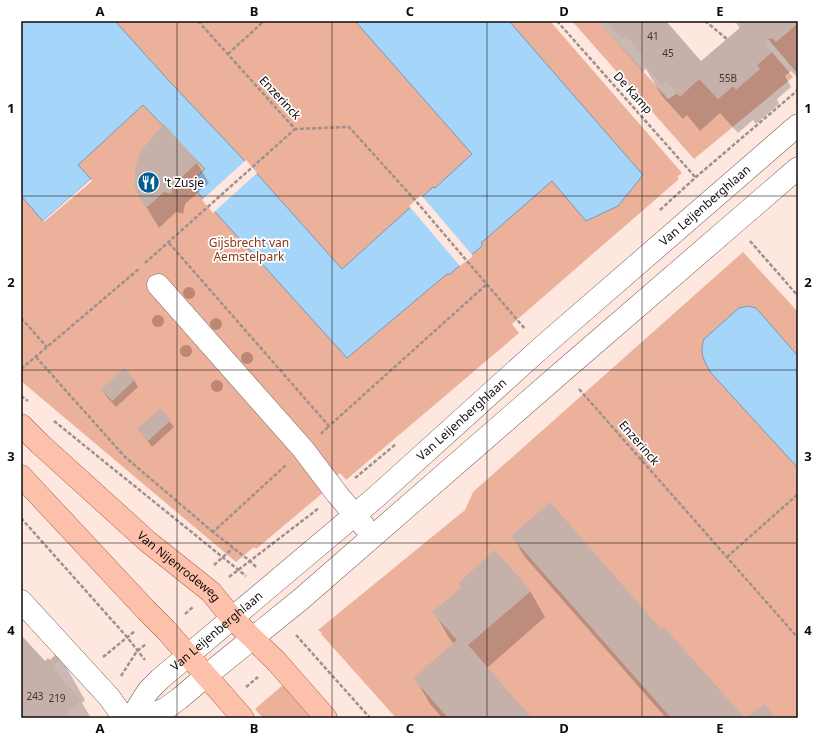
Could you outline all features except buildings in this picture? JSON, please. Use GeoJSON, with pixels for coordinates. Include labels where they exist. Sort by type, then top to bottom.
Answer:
{"type":"FeatureCollection","features":[{"type":"Feature","properties":{"kind":"main road","name":"Van Nijenrodeweg"},"geometry":{"type":"LineString","coordinates":[[21,425],[147,541],[211,592],[232,618],[277,662],[326,718]]}},
{"type":"Feature","properties":{"kind":"main road"},"geometry":{"type":"LineString","coordinates":[[21,476],[166,630],[243,718]]}},
{"type":"Feature","properties":{"kind":"street","name":"Van Leijenberghlaan"},"geometry":{"type":"LineString","coordinates":[[131,718],[148,691],[160,679],[354,515],[542,347],[798,125]]}},
{"type":"Feature","properties":{"kind":"street"},"geometry":{"type":"LineString","coordinates":[[142,718],[165,709],[179,699],[300,600],[798,168]]}},
{"type":"Feature","properties":{"kind":"street"},"geometry":{"type":"LineString","coordinates":[[158,285],[303,450],[354,515],[373,536]]}},
{"type":"Feature","properties":{"kind":"street"},"geometry":{"type":"LineString","coordinates":[[21,601],[109,697],[124,718]]}},
{"type":"Feature","properties":{"kind":"path","name":"Enzerinck"},"geometry":{"type":"LineString","coordinates":[[198,21],[295,129],[349,127],[415,200],[487,284]]}},
{"type":"Feature","properties":{"kind":"path"},"geometry":{"type":"LineString","coordinates":[[228,54],[264,21]]}},
{"type":"Feature","properties":{"kind":"path","name":"De Kamp"},"geometry":{"type":"LineString","coordinates":[[557,21],[696,177],[798,90]]}},
{"type":"Feature","properties":{"kind":"path"},"geometry":{"type":"LineString","coordinates":[[705,21],[727,39]]}},
{"type":"Feature","properties":{"kind":"path"},"geometry":{"type":"LineString","coordinates":[[21,369],[169,243],[295,129]]}},
{"type":"Feature","properties":{"kind":"path"},"geometry":{"type":"LineString","coordinates":[[747,238],[798,296]]}},
{"type":"Feature","properties":{"kind":"path"},"geometry":{"type":"LineString","coordinates":[[169,243],[329,426]]}},
{"type":"Feature","properties":{"kind":"path"},"geometry":{"type":"LineString","coordinates":[[213,532],[487,284],[542,347]]}},
{"type":"Feature","properties":{"kind":"path"},"geometry":{"type":"LineString","coordinates":[[21,318],[47,348]]}},
{"type":"Feature","properties":{"kind":"path"},"geometry":{"type":"LineString","coordinates":[[36,357],[125,457],[213,532],[250,561],[268,588]]}},
{"type":"Feature","properties":{"kind":"path","name":"Enzerinck"},"geometry":{"type":"LineString","coordinates":[[563,371],[798,638]]}},
{"type":"Feature","properties":{"kind":"path"},"geometry":{"type":"LineString","coordinates":[[21,396],[32,404]]}},
{"type":"Feature","properties":{"kind":"path"},"geometry":{"type":"LineString","coordinates":[[49,417],[216,553],[268,588]]}},
{"type":"Feature","properties":{"kind":"path"},"geometry":{"type":"LineString","coordinates":[[727,557],[798,494]]}},
{"type":"Feature","properties":{"kind":"path"},"geometry":{"type":"LineString","coordinates":[[21,518],[130,641],[160,679]]}},
{"type":"Feature","properties":{"kind":"path"},"geometry":{"type":"LineString","coordinates":[[281,615],[302,643],[370,718]]}},
{"type":"Feature","properties":{"kind":"green space","name":"Gijsbrecht van Aemstelpark"},"geometry":{"type":"Polygon","coordinates":[[[21,21],[550,21],[682,173],[677,177],[679,179],[512,324],[519,333],[346,480],[340,473],[322,488],[325,491],[256,549],[254,547],[236,562],[21,381],[21,21]]]}},
{"type":"Feature","properties":{"kind":"green space"},"geometry":{"type":"Polygon","coordinates":[[[572,21],[598,21],[668,99],[700,79],[718,99],[772,52],[793,77],[694,159],[572,21]]]}},
{"type":"Feature","properties":{"kind":"green space"},"geometry":{"type":"Polygon","coordinates":[[[798,23],[797,73],[768,39],[783,36],[798,23]]]}},
{"type":"Feature","properties":{"kind":"green space"},"geometry":{"type":"Polygon","coordinates":[[[743,252],[798,312],[798,718],[396,718],[318,630],[465,510],[473,492],[743,252]]]}},
{"type":"Feature","properties":{"kind":"green space"},"geometry":{"type":"Polygon","coordinates":[[[283,685],[312,718],[263,718],[255,709],[283,685]]]}},
{"type":"Feature","properties":{"kind":"water"},"geometry":{"type":"Polygon","coordinates":[[[21,21],[115,21],[170,82],[259,176],[342,269],[472,154],[355,21],[509,21],[643,175],[618,206],[586,221],[552,181],[481,243],[483,245],[450,274],[447,274],[347,358],[190,184],[205,169],[143,105],[78,165],[91,179],[43,221],[21,196],[21,21]]]}},
{"type":"Feature","properties":{"kind":"water"},"geometry":{"type":"Polygon","coordinates":[[[748,306],[756,308],[798,356],[798,468],[711,373],[703,357],[702,349],[704,339],[739,308],[748,306]]]}},
{"type":"Feature","properties":{"kind":"pier"},"geometry":{"type":"Polygon","coordinates":[[[246,160],[257,173],[213,213],[202,200],[246,160]]]}},
{"type":"Feature","properties":{"kind":"pier"},"geometry":{"type":"Polygon","coordinates":[[[91,179],[92,181],[44,222],[43,221],[91,179]]]}},
{"type":"Feature","properties":{"kind":"pier"},"geometry":{"type":"Polygon","coordinates":[[[421,195],[473,256],[460,266],[409,206],[421,195]]]}},
{"type":"Feature","properties":{"kind":"place","name":"'t Zusje"},"geometry":{"type":"Point","coordinates":[148,183]}}]}
